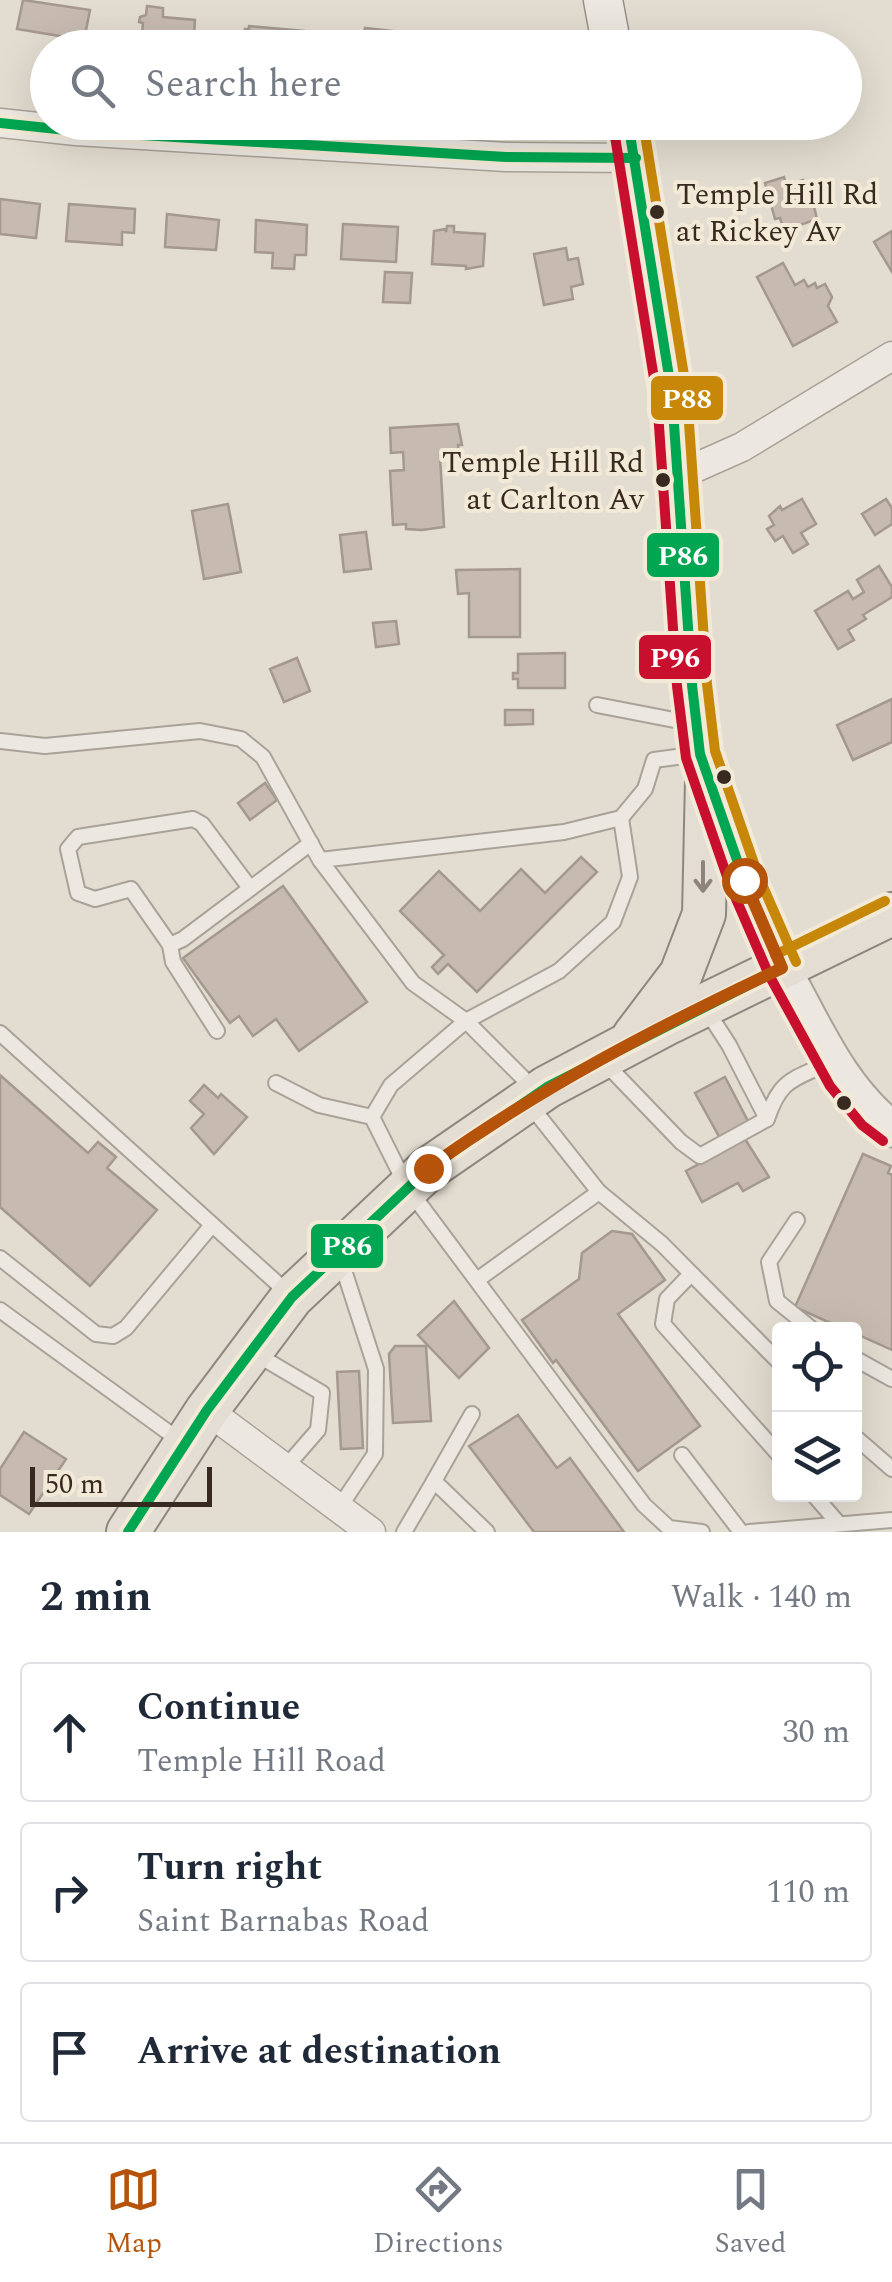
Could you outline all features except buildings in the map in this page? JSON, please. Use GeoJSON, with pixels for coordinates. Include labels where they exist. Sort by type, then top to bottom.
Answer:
{"type":"FeatureCollection","features":[{"type":"Feature","properties":{"kind":"main road"},"geometry":{"type":"LineString","coordinates":[[604,0],[609,30]]}},
{"type":"Feature","properties":{"kind":"main road"},"geometry":{"type":"LineString","coordinates":[[614,1051],[681,974],[704,914],[701,752],[680,475],[664,329],[632,140]]}},
{"type":"Feature","properties":{"kind":"main road"},"geometry":{"type":"LineString","coordinates":[[701,752],[744,880],[782,968]]}},
{"type":"Feature","properties":{"kind":"main road"},"geometry":{"type":"LineString","coordinates":[[128,1532],[195,1426],[292,1297],[428,1168],[532,1097],[614,1051],[892,914]]}},
{"type":"Feature","properties":{"kind":"street"},"geometry":{"type":"LineString","coordinates":[[0,123],[30,126]]}},
{"type":"Feature","properties":{"kind":"street"},"geometry":{"type":"LineString","coordinates":[[225,140],[506,157],[632,140]]}},
{"type":"Feature","properties":{"kind":"street"},"geometry":{"type":"LineString","coordinates":[[680,475],[742,447],[892,356]]}},
{"type":"Feature","properties":{"kind":"street"},"geometry":{"type":"LineString","coordinates":[[782,968],[842,1078],[872,1114],[892,1129]]}},
{"type":"Feature","properties":{"kind":"street"},"geometry":{"type":"LineString","coordinates":[[195,1426],[285,1468],[372,1532]]}},
{"type":"Feature","properties":{"kind":"lane"},"geometry":{"type":"LineString","coordinates":[[597,705],[701,752]]}},
{"type":"Feature","properties":{"kind":"lane"},"geometry":{"type":"LineString","coordinates":[[0,741],[44,746],[200,731],[240,739],[263,756],[320,860],[414,983],[466,1020],[532,1097],[599,1192],[662,1244],[772,1355]]}},
{"type":"Feature","properties":{"kind":"lane"},"geometry":{"type":"LineString","coordinates":[[320,860],[564,832],[621,818],[645,789],[654,760],[701,752]]}},
{"type":"Feature","properties":{"kind":"lane"},"geometry":{"type":"LineString","coordinates":[[372,1117],[391,1085],[466,1020],[559,971],[613,922],[630,877],[621,818]]}},
{"type":"Feature","properties":{"kind":"lane"},"geometry":{"type":"LineString","coordinates":[[216,1031],[173,962],[170,945],[131,889],[95,899],[78,893],[68,848],[72,841],[95,834],[193,819],[202,824],[250,888]]}},
{"type":"Feature","properties":{"kind":"lane"},"geometry":{"type":"LineString","coordinates":[[170,945],[184,940],[311,843]]}},
{"type":"Feature","properties":{"kind":"lane"},"geometry":{"type":"LineString","coordinates":[[704,1006],[729,1045],[767,1120]]}},
{"type":"Feature","properties":{"kind":"lane"},"geometry":{"type":"LineString","coordinates":[[0,1033],[292,1297]]}},
{"type":"Feature","properties":{"kind":"lane"},"geometry":{"type":"LineString","coordinates":[[614,1051],[692,1153],[700,1156],[767,1120],[774,1096],[782,1086],[833,1061]]}},
{"type":"Feature","properties":{"kind":"lane"},"geometry":{"type":"LineString","coordinates":[[276,1082],[319,1106],[372,1117]]}},
{"type":"Feature","properties":{"kind":"lane"},"geometry":{"type":"LineString","coordinates":[[372,1117],[408,1187],[644,1505],[669,1528],[702,1532]]}},
{"type":"Feature","properties":{"kind":"lane"},"geometry":{"type":"LineString","coordinates":[[477,1280],[599,1192]]}},
{"type":"Feature","properties":{"kind":"lane"},"geometry":{"type":"LineString","coordinates":[[797,1220],[769,1262],[777,1301],[803,1322]]}},
{"type":"Feature","properties":{"kind":"lane"},"geometry":{"type":"LineString","coordinates":[[0,1258],[96,1334],[114,1336],[126,1328],[212,1225]]}},
{"type":"Feature","properties":{"kind":"lane"},"geometry":{"type":"LineString","coordinates":[[338,1253],[376,1369],[375,1454],[340,1508]]}},
{"type":"Feature","properties":{"kind":"lane"},"geometry":{"type":"LineString","coordinates":[[691,1274],[667,1299],[663,1324],[772,1447]]}},
{"type":"Feature","properties":{"kind":"lane"},"geometry":{"type":"LineString","coordinates":[[0,1310],[195,1426]]}},
{"type":"Feature","properties":{"kind":"lane"},"geometry":{"type":"LineString","coordinates":[[252,1351],[322,1393],[318,1430],[285,1468]]}},
{"type":"Feature","properties":{"kind":"lane"},"geometry":{"type":"LineString","coordinates":[[862,1362],[892,1379]]}},
{"type":"Feature","properties":{"kind":"lane"},"geometry":{"type":"LineString","coordinates":[[404,1532],[472,1414]]}},
{"type":"Feature","properties":{"kind":"lane"},"geometry":{"type":"LineString","coordinates":[[862,1443],[892,1470]]}},
{"type":"Feature","properties":{"kind":"lane"},"geometry":{"type":"LineString","coordinates":[[682,1455],[740,1532]]}},
{"type":"Feature","properties":{"kind":"lane"},"geometry":{"type":"LineString","coordinates":[[434,1482],[487,1532]]}},
{"type":"Feature","properties":{"kind":"lane"},"geometry":{"type":"LineString","coordinates":[[820,1502],[839,1524]]}},
{"type":"Feature","properties":{"kind":"lane"},"geometry":{"type":"LineString","coordinates":[[750,1532],[892,1520]]}},
{"type":"Feature","properties":{"kind":"transit line","name":"P86"},"geometry":{"type":"LineString","coordinates":[[0,123],[30,126]]}},
{"type":"Feature","properties":{"kind":"transit line","name":"P86"},"geometry":{"type":"LineString","coordinates":[[225,140],[506,157],[636,158]]}},
{"type":"Feature","properties":{"kind":"transit line","name":"P96"},"geometry":{"type":"LineString","coordinates":[[616,140],[657,397],[677,686],[686,758],[730,885],[769,975],[830,1086],[862,1125],[883,1141]]}},
{"type":"Feature","properties":{"kind":"transit line","name":"P86"},"geometry":{"type":"LineString","coordinates":[[128,1532],[207,1410],[292,1297],[428,1169],[547,1087],[782,968],[744,880],[700,754],[672,395],[631,140]]}},
{"type":"Feature","properties":{"kind":"transit line","name":"P88"},"geometry":{"type":"LineString","coordinates":[[646,140],[687,394],[715,751],[758,875],[796,962]]}},
{"type":"Feature","properties":{"kind":"transit line","name":"P88"},"geometry":{"type":"LineString","coordinates":[[775,955],[885,901]]}},
{"type":"Feature","properties":{"kind":"place","name":"Temple Hill Rd at Rickey Av"},"geometry":{"type":"Point","coordinates":[657,212]}},
{"type":"Feature","properties":{"kind":"place","name":"Temple Hill Rd at Carlton Av"},"geometry":{"type":"Point","coordinates":[663,480]}},
{"type":"Feature","properties":{"kind":"route"},"geometry":{"type":"LineString","coordinates":[[428,1168],[548,1088],[670,1022],[782,968],[744,880]]}}]}
